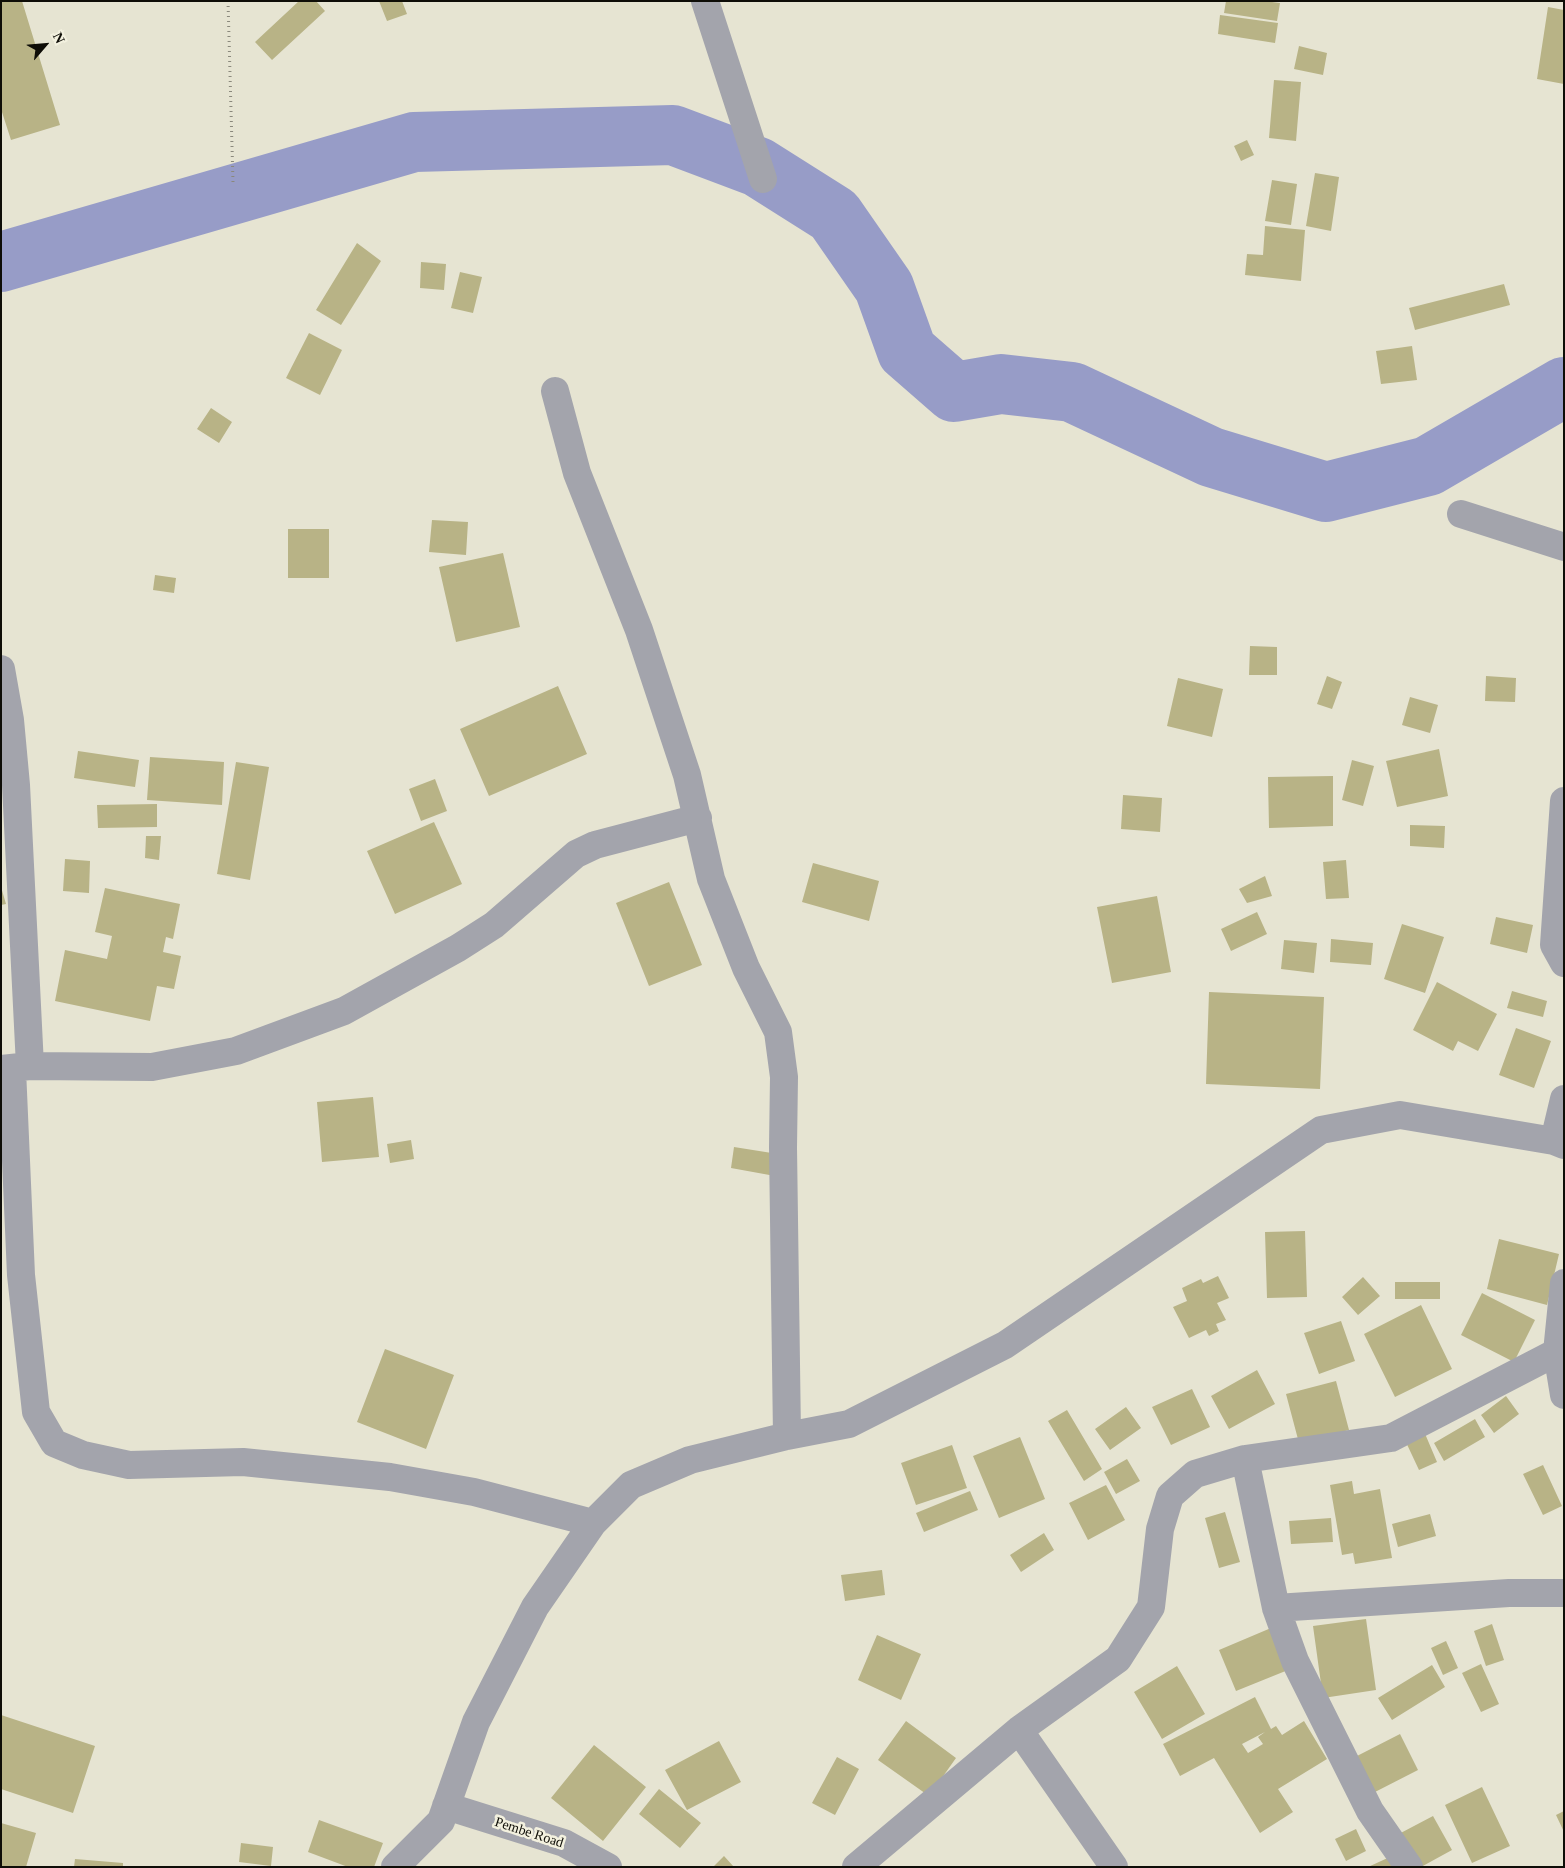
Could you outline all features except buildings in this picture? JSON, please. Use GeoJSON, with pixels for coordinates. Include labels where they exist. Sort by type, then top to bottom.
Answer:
{"type":"FeatureCollection","features":[{"type":"Feature","properties":{"kind":"street"},"geometry":{"type":"LineString","coordinates":[[704,1],[763,179]]}},
{"type":"Feature","properties":{"kind":"street"},"geometry":{"type":"LineString","coordinates":[[555,391],[577,473],[639,630],[687,775],[711,879],[746,968],[778,1032],[784,1077],[783,1147],[787,1436]]}},
{"type":"Feature","properties":{"kind":"street"},"geometry":{"type":"LineString","coordinates":[[1462,514],[1564,547]]}},
{"type":"Feature","properties":{"kind":"street"},"geometry":{"type":"LineString","coordinates":[[1,669],[10,720],[16,785],[15,1068],[21,1276],[36,1412],[54,1443],[82,1454],[129,1465],[243,1462],[390,1478],[474,1492],[593,1523]]}},
{"type":"Feature","properties":{"kind":"street"},"geometry":{"type":"LineString","coordinates":[[1564,801],[1554,945],[1564,963]]}},
{"type":"Feature","properties":{"kind":"street"},"geometry":{"type":"LineString","coordinates":[[15,1068],[152,1067],[236,1050],[344,1011],[458,948],[494,925],[576,854],[595,845],[698,818]]}},
{"type":"Feature","properties":{"kind":"street"},"geometry":{"type":"LineString","coordinates":[[395,1867],[441,1821],[476,1722],[535,1607],[593,1523],[631,1486],[690,1460],[787,1436],[850,1424],[1005,1345],[1321,1130],[1400,1115],[1559,1143],[1564,1099]]}},
{"type":"Feature","properties":{"kind":"street"},"geometry":{"type":"LineString","coordinates":[[1564,1283],[1557,1352],[1564,1395]]}},
{"type":"Feature","properties":{"kind":"street"},"geometry":{"type":"LineString","coordinates":[[856,1867],[1019,1730],[1118,1659],[1151,1607],[1160,1529],[1170,1496],[1195,1474],[1245,1459],[1391,1438],[1557,1352]]}},
{"type":"Feature","properties":{"kind":"street"},"geometry":{"type":"LineString","coordinates":[[1245,1459],[1276,1608],[1295,1661],[1370,1811],[1409,1867]]}},
{"type":"Feature","properties":{"kind":"street"},"geometry":{"type":"LineString","coordinates":[[1276,1608],[1509,1593],[1564,1594]]}},
{"type":"Feature","properties":{"kind":"street"},"geometry":{"type":"LineString","coordinates":[[1019,1730],[1114,1867]]}},
{"type":"Feature","properties":{"kind":"street","name":"Pembe Road"},"geometry":{"type":"LineString","coordinates":[[446,1806],[564,1843],[608,1867]]}},
{"type":"Feature","properties":{"kind":"path"},"geometry":{"type":"LineString","coordinates":[[228,1],[233,182]]}},
{"type":"Feature","properties":{"kind":"waterway"},"geometry":{"type":"LineString","coordinates":[[1,262],[414,142],[673,135],[758,167],[834,215],[884,287],[907,351],[954,392],[1001,384],[1072,392],[1211,457],[1326,492],[1428,466],[1564,387]]}}]}
